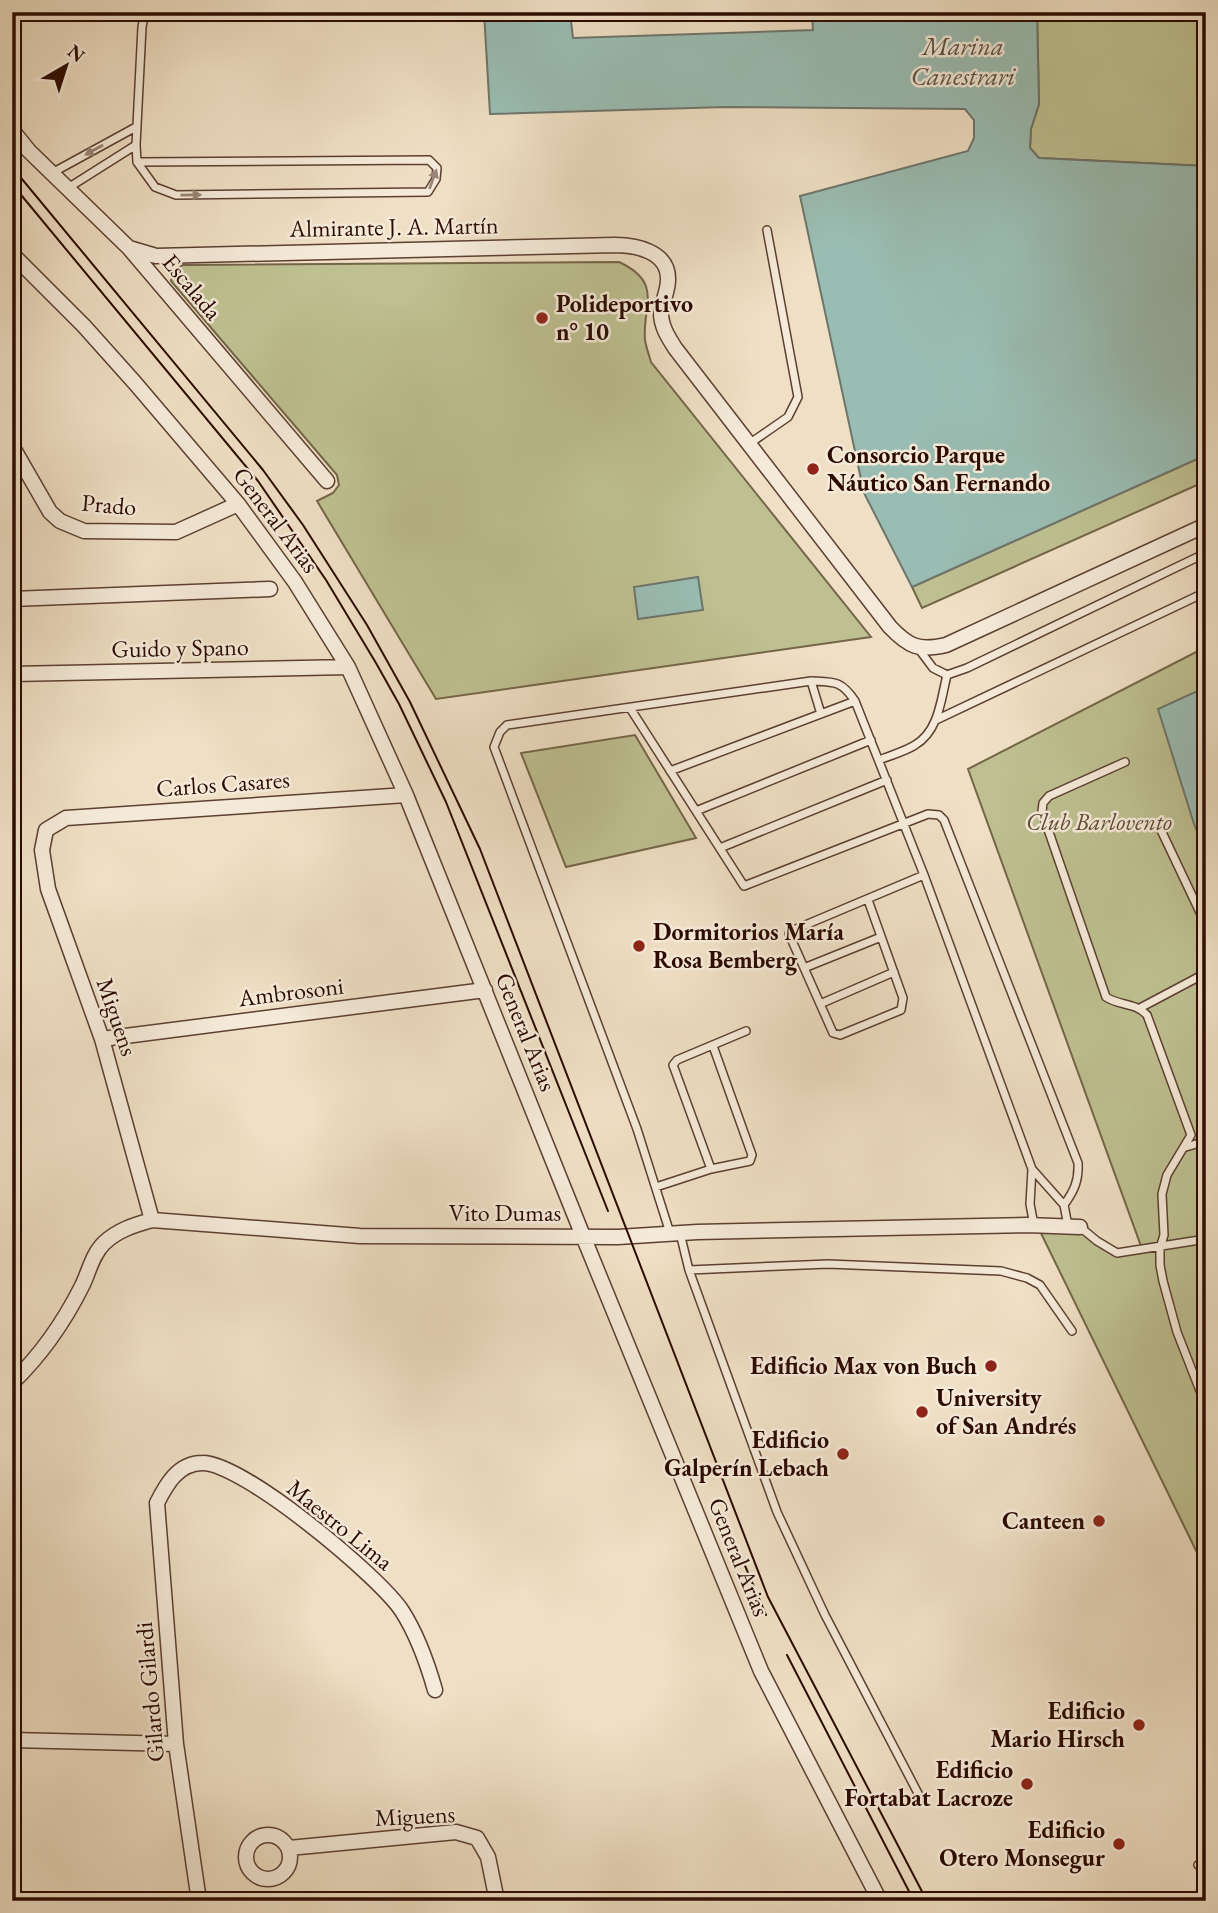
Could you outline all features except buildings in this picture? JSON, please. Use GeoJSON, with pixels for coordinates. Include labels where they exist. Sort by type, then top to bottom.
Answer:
{"type":"FeatureCollection","features":[{"type":"Feature","properties":{"kind":"street","name":"Escalada"},"geometry":{"type":"LineString","coordinates":[[12,130],[128,248],[327,481]]}},
{"type":"Feature","properties":{"kind":"street","name":"Almirante J. A. Martín"},"geometry":{"type":"LineString","coordinates":[[128,248],[156,256],[632,245],[659,257],[666,267],[668,280],[661,312],[666,335],[749,444]]}},
{"type":"Feature","properties":{"kind":"street","name":"General Arias"},"geometry":{"type":"LineString","coordinates":[[13,256],[127,373],[238,504],[295,582],[348,667],[406,795],[761,1671],[880,1901]]}},
{"type":"Feature","properties":{"kind":"street"},"geometry":{"type":"LineString","coordinates":[[749,444],[890,627],[903,640],[918,648],[946,645],[1206,525]]}},
{"type":"Feature","properties":{"kind":"street","name":"Prado"},"geometry":{"type":"LineString","coordinates":[[12,446],[50,512],[60,521],[84,531],[176,532],[238,504]]}},
{"type":"Feature","properties":{"kind":"street"},"geometry":{"type":"LineString","coordinates":[[12,599],[270,589]]}},
{"type":"Feature","properties":{"kind":"street","name":"Guido y Spano"},"geometry":{"type":"LineString","coordinates":[[12,674],[348,667]]}},
{"type":"Feature","properties":{"kind":"street","name":"Carlos Casares"},"geometry":{"type":"LineString","coordinates":[[46,830],[66,818],[406,795]]}},
{"type":"Feature","properties":{"kind":"street","name":"Miguens"},"geometry":{"type":"LineString","coordinates":[[46,830],[42,850],[48,889],[102,1040],[152,1220]]}},
{"type":"Feature","properties":{"kind":"street","name":"Ambrosoni"},"geometry":{"type":"LineString","coordinates":[[102,1040],[485,990]]}},
{"type":"Feature","properties":{"kind":"street","name":"Vito Dumas"},"geometry":{"type":"LineString","coordinates":[[12,1383],[38,1355],[56,1330],[102,1245],[131,1225],[152,1220],[360,1236],[583,1236],[1074,1226]]}},
{"type":"Feature","properties":{"kind":"street","name":"Maestro Lima"},"geometry":{"type":"LineString","coordinates":[[168,1481],[183,1468],[199,1462],[216,1464],[233,1472],[300,1517],[361,1567],[401,1609],[427,1660],[435,1690]]}},
{"type":"Feature","properties":{"kind":"street","name":"Gilardo Gilardi"},"geometry":{"type":"LineString","coordinates":[[168,1481],[157,1503],[176,1744],[199,1901]]}},
{"type":"Feature","properties":{"kind":"street"},"geometry":{"type":"LineString","coordinates":[[12,1740],[176,1744]]}},
{"type":"Feature","properties":{"kind":"street","name":"Miguens"},"geometry":{"type":"LineString","coordinates":[[289,1848],[456,1832],[477,1838],[488,1857],[497,1901]]}},
{"type":"Feature","properties":{"kind":"lane"},"geometry":{"type":"LineString","coordinates":[[137,162],[429,160],[437,168],[436,179],[428,192],[176,195],[155,187],[137,162],[135,145],[145,12]]}},
{"type":"Feature","properties":{"kind":"lane"},"geometry":{"type":"LineString","coordinates":[[52,173],[135,127]]}},
{"type":"Feature","properties":{"kind":"lane"},"geometry":{"type":"LineString","coordinates":[[67,188],[135,145]]}},
{"type":"Feature","properties":{"kind":"lane"},"geometry":{"type":"LineString","coordinates":[[749,444],[788,417],[798,397],[767,230]]}},
{"type":"Feature","properties":{"kind":"lane"},"geometry":{"type":"LineString","coordinates":[[918,648],[933,668],[947,675],[967,668],[1206,553]]}},
{"type":"Feature","properties":{"kind":"lane"},"geometry":{"type":"LineString","coordinates":[[936,720],[1206,592]]}},
{"type":"Feature","properties":{"kind":"lane"},"geometry":{"type":"LineString","coordinates":[[878,760],[914,746],[925,738],[936,720],[947,675]]}},
{"type":"Feature","properties":{"kind":"lane"},"geometry":{"type":"LineString","coordinates":[[811,681],[821,714]]}},
{"type":"Feature","properties":{"kind":"lane"},"geometry":{"type":"LineString","coordinates":[[922,1801],[825,1615],[777,1512],[494,747],[500,732],[507,725],[811,681],[836,682],[847,689],[855,701],[887,780],[1032,1169],[1064,1205],[1074,1226],[1117,1252],[1160,1248],[1206,1239]]}},
{"type":"Feature","properties":{"kind":"lane"},"geometry":{"type":"LineString","coordinates":[[670,771],[855,701]]}},
{"type":"Feature","properties":{"kind":"lane"},"geometry":{"type":"LineString","coordinates":[[630,708],[744,886],[903,822],[928,814],[944,820],[1078,1163],[1079,1177],[1064,1205]]}},
{"type":"Feature","properties":{"kind":"lane"},"geometry":{"type":"LineString","coordinates":[[696,810],[870,740]]}},
{"type":"Feature","properties":{"kind":"lane"},"geometry":{"type":"LineString","coordinates":[[1125,762],[1049,796],[1043,803],[1042,812],[1106,997],[1111,1001],[1140,1007],[1147,1015],[1191,1135],[1167,1175],[1162,1194],[1164,1235],[1160,1248],[1163,1281],[1173,1319],[1206,1406]]}},
{"type":"Feature","properties":{"kind":"lane"},"geometry":{"type":"LineString","coordinates":[[720,848],[887,780]]}},
{"type":"Feature","properties":{"kind":"lane"},"geometry":{"type":"LineString","coordinates":[[1160,828],[1206,925]]}},
{"type":"Feature","properties":{"kind":"lane"},"geometry":{"type":"LineString","coordinates":[[868,900],[903,998],[901,1010],[840,1035],[833,1033],[789,934],[923,875]]}},
{"type":"Feature","properties":{"kind":"lane"},"geometry":{"type":"LineString","coordinates":[[804,968],[881,937]]}},
{"type":"Feature","properties":{"kind":"lane"},"geometry":{"type":"LineString","coordinates":[[820,1004],[894,972]]}},
{"type":"Feature","properties":{"kind":"lane"},"geometry":{"type":"LineString","coordinates":[[1140,1007],[1206,973]]}},
{"type":"Feature","properties":{"kind":"lane"},"geometry":{"type":"LineString","coordinates":[[711,1169],[674,1065],[677,1060],[747,1031]]}},
{"type":"Feature","properties":{"kind":"lane"},"geometry":{"type":"LineString","coordinates":[[656,1187],[711,1169],[750,1161],[752,1155],[713,1046]]}},
{"type":"Feature","properties":{"kind":"lane"},"geometry":{"type":"LineString","coordinates":[[1186,1147],[1206,1141]]}},
{"type":"Feature","properties":{"kind":"lane"},"geometry":{"type":"LineString","coordinates":[[1032,1169],[1030,1203],[1034,1225]]}},
{"type":"Feature","properties":{"kind":"lane"},"geometry":{"type":"LineString","coordinates":[[689,1270],[828,1264],[1001,1271],[1027,1278],[1040,1285],[1072,1331]]}},
{"type":"Feature","properties":{"kind":"green space"},"geometry":{"type":"Polygon","coordinates":[[[1037,12],[1206,12],[1206,166],[1039,158],[1030,148],[1031,129],[1039,104],[1037,12]]]}},
{"type":"Feature","properties":{"kind":"green space"},"geometry":{"type":"Polygon","coordinates":[[[619,262],[642,278],[646,287],[648,296],[645,340],[651,362],[871,637],[436,699],[317,501],[333,493],[339,485],[337,475],[171,281],[173,270],[183,265],[619,262]]]}},
{"type":"Feature","properties":{"kind":"green space"},"geometry":{"type":"Polygon","coordinates":[[[1206,455],[1206,481],[922,608],[912,587],[1206,455]]]}},
{"type":"Feature","properties":{"kind":"green space","name":"Club Barlovento"},"geometry":{"type":"Polygon","coordinates":[[[1206,647],[1206,1571],[1037,1225],[1080,1227],[1117,1252],[1142,1249],[968,769],[1206,647]]]}},
{"type":"Feature","properties":{"kind":"green space"},"geometry":{"type":"Polygon","coordinates":[[[635,735],[696,838],[566,867],[521,753],[635,735]]]}},
{"type":"Feature","properties":{"kind":"water","name":"Marina Canestrari"},"geometry":{"type":"Polygon","coordinates":[[[484,12],[570,12],[573,38],[813,30],[812,12],[1037,12],[1039,104],[1031,129],[1030,148],[1039,158],[1206,166],[1206,455],[912,587],[864,493],[800,196],[968,151],[974,138],[974,120],[965,109],[725,107],[490,114],[484,12]]]}},
{"type":"Feature","properties":{"kind":"water"},"geometry":{"type":"Polygon","coordinates":[[[698,577],[703,610],[638,619],[634,587],[698,577]]]}},
{"type":"Feature","properties":{"kind":"water"},"geometry":{"type":"Polygon","coordinates":[[[1206,687],[1206,854],[1158,709],[1206,687]]]}},
{"type":"Feature","properties":{"kind":"tram line"},"geometry":{"type":"LineString","coordinates":[[12,167],[263,470],[303,525],[367,625],[410,702],[480,849],[768,1597],[927,1901]]}},
{"type":"Feature","properties":{"kind":"tram line"},"geometry":{"type":"LineString","coordinates":[[12,184],[258,481],[326,580],[376,663],[399,704],[446,802],[608,1211]]}},
{"type":"Feature","properties":{"kind":"tram line"},"geometry":{"type":"LineString","coordinates":[[740,1554],[766,1615]]}},
{"type":"Feature","properties":{"kind":"tram line"},"geometry":{"type":"LineString","coordinates":[[787,1655],[914,1901]]}},
{"type":"Feature","properties":{"kind":"place","name":"Polideportivo n° 10"},"geometry":{"type":"Point","coordinates":[542,318]}},
{"type":"Feature","properties":{"kind":"place","name":"Consorcio Parque Náutico San Fernando"},"geometry":{"type":"Point","coordinates":[813,469]}},
{"type":"Feature","properties":{"kind":"place","name":"Dormitorios María Rosa Bemberg"},"geometry":{"type":"Point","coordinates":[639,946]}},
{"type":"Feature","properties":{"kind":"place","name":"Edificio Max von Buch"},"geometry":{"type":"Point","coordinates":[991,1366]}},
{"type":"Feature","properties":{"kind":"place","name":"University of San Andrés"},"geometry":{"type":"Point","coordinates":[922,1412]}},
{"type":"Feature","properties":{"kind":"place","name":"Edificio Galperín Lebach"},"geometry":{"type":"Point","coordinates":[843,1454]}},
{"type":"Feature","properties":{"kind":"place","name":"Canteen"},"geometry":{"type":"Point","coordinates":[1099,1521]}},
{"type":"Feature","properties":{"kind":"place","name":"Edificio Mario Hirsch"},"geometry":{"type":"Point","coordinates":[1139,1725]}},
{"type":"Feature","properties":{"kind":"place","name":"Edificio Fortabat Lacroze"},"geometry":{"type":"Point","coordinates":[1027,1784]}},
{"type":"Feature","properties":{"kind":"place","name":"Edificio Otero Monsegur"},"geometry":{"type":"Point","coordinates":[1119,1844]}}]}
